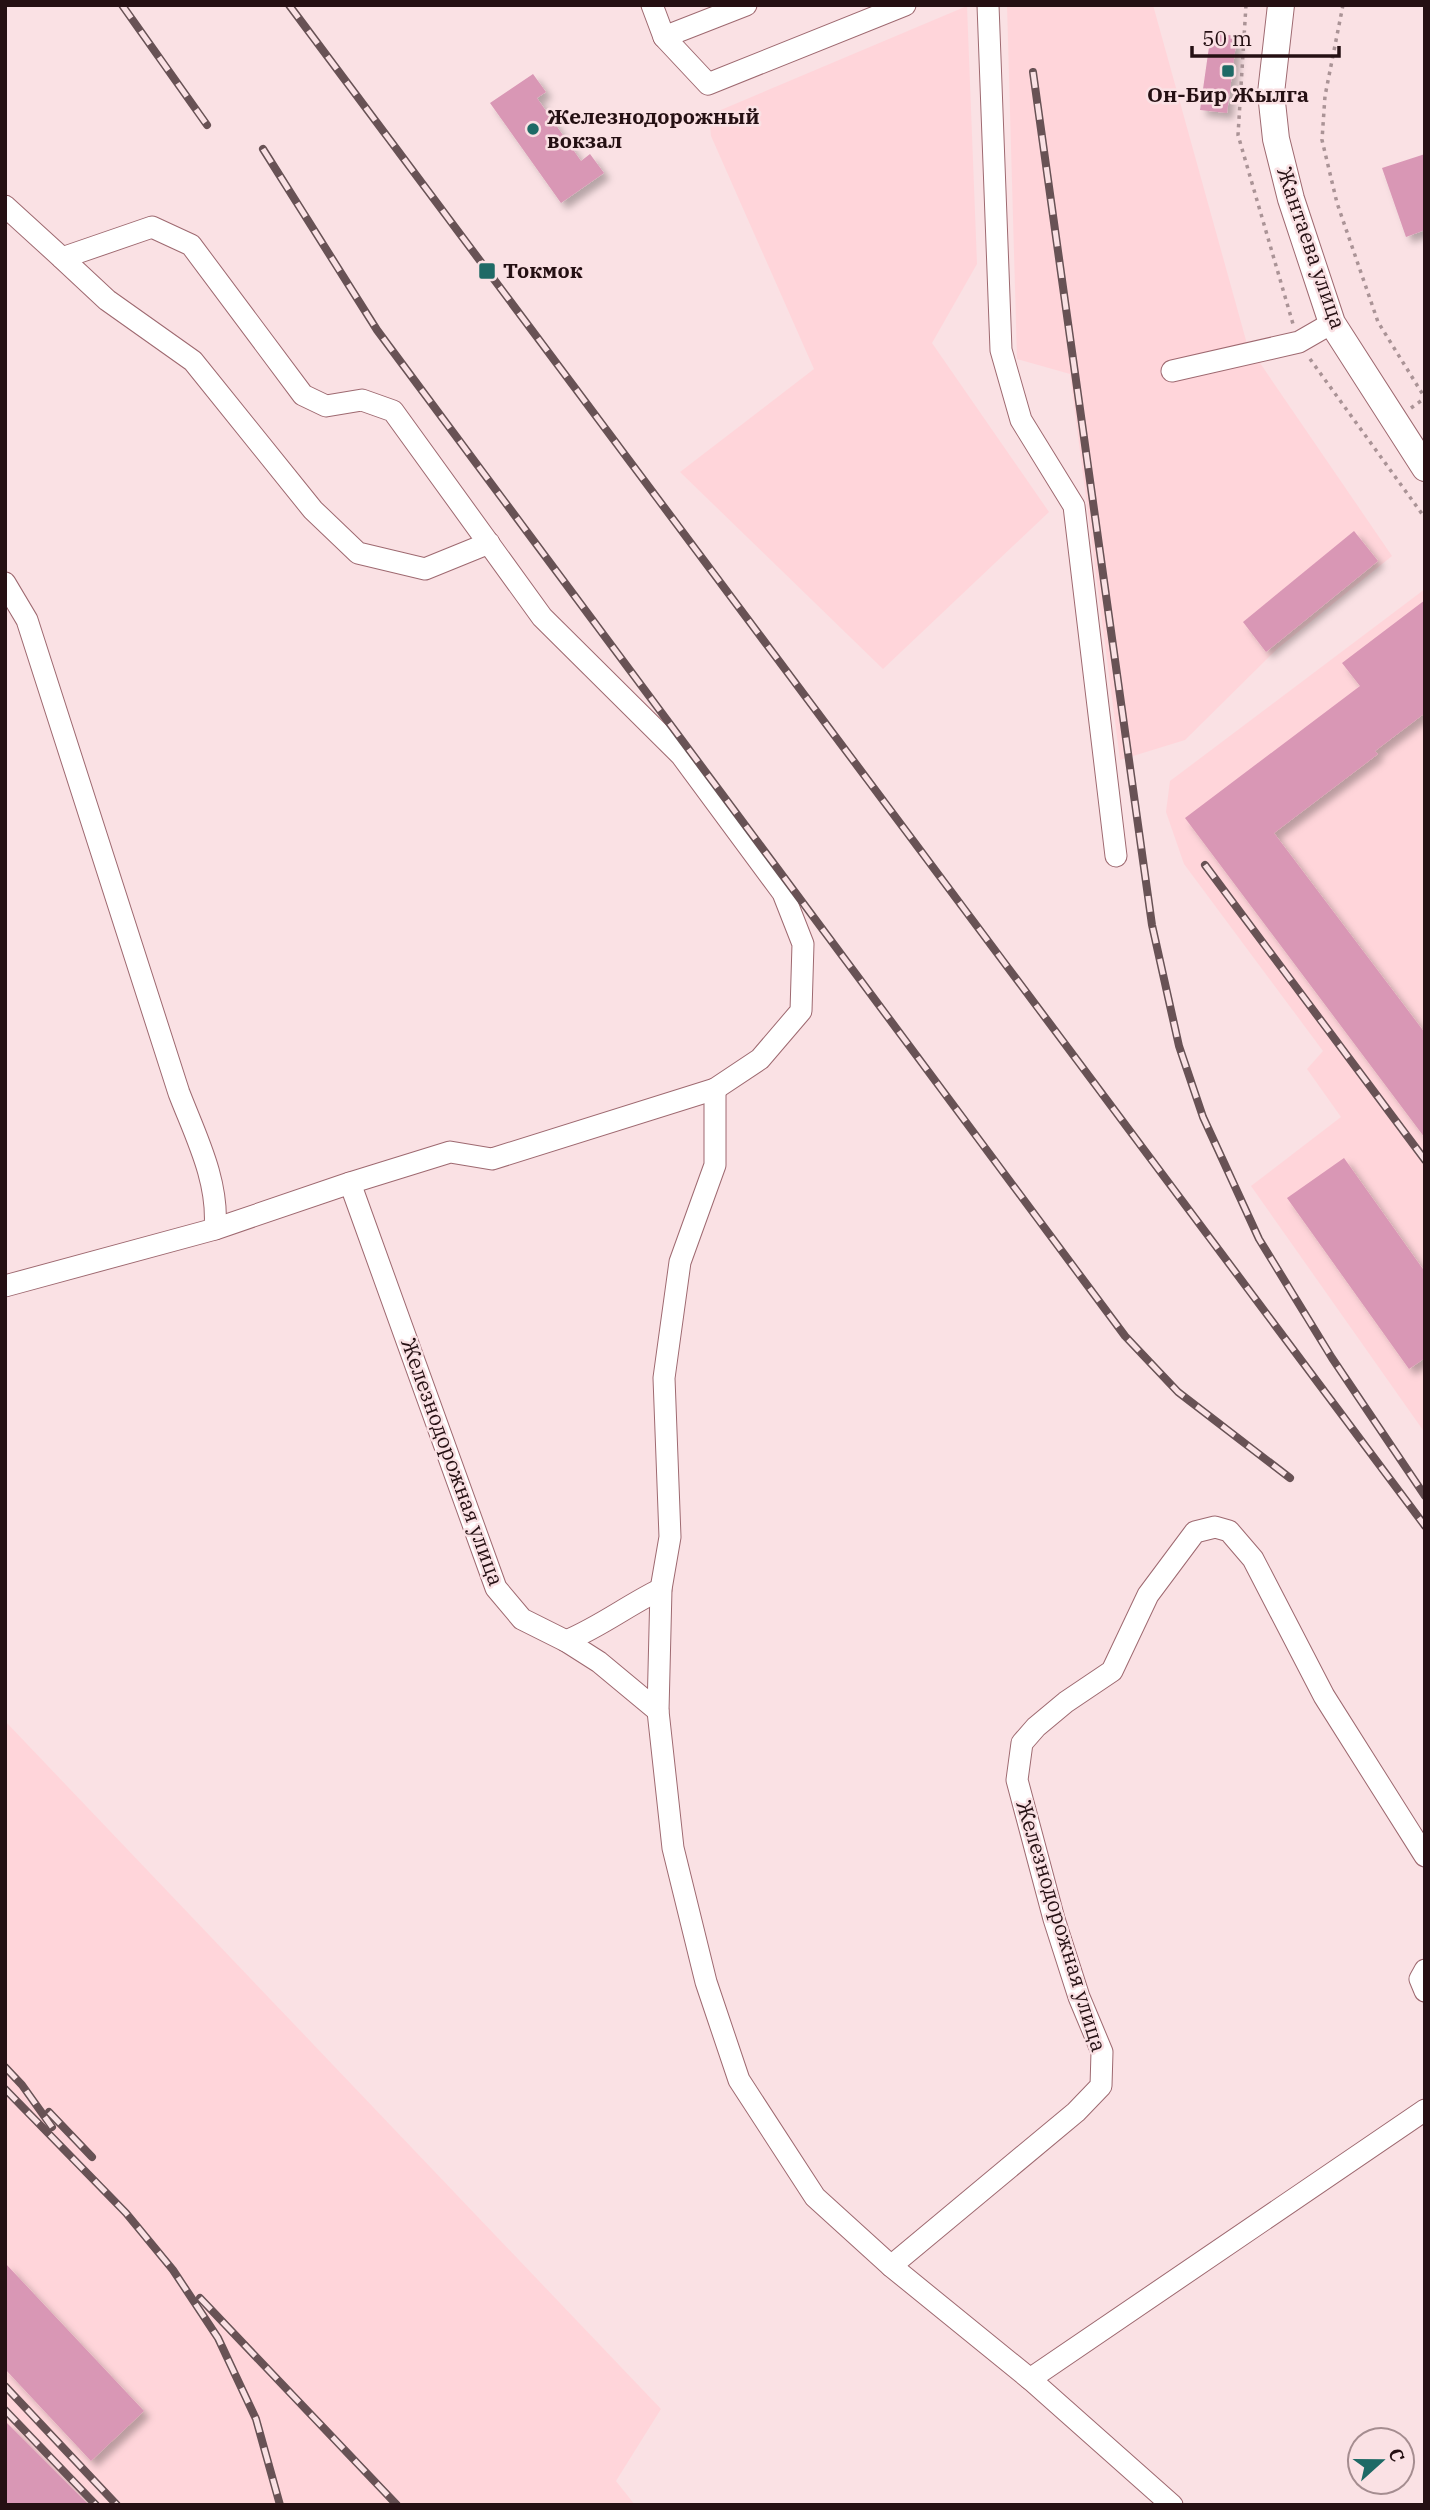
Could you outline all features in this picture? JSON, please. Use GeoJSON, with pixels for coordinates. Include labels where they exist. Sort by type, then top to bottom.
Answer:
{"type":"FeatureCollection","features":[{"type":"Feature","properties":{"kind":"main road","name":"Жантаева улица"},"geometry":{"type":"LineString","coordinates":[[1281,5],[1271,93],[1276,139],[1291,199],[1332,323],[1421,455]]}},
{"type":"Feature","properties":{"kind":"street"},"geometry":{"type":"LineString","coordinates":[[652,5],[664,37],[708,84],[905,5]]}},
{"type":"Feature","properties":{"kind":"street"},"geometry":{"type":"LineString","coordinates":[[664,37],[746,5]]}},
{"type":"Feature","properties":{"kind":"street"},"geometry":{"type":"LineString","coordinates":[[988,5],[1001,350],[1021,420],[1074,506],[1116,856]]}},
{"type":"Feature","properties":{"kind":"street"},"geometry":{"type":"LineString","coordinates":[[5,206],[107,300],[193,361],[313,510],[358,553],[425,569],[489,543]]}},
{"type":"Feature","properties":{"kind":"street"},"geometry":{"type":"LineString","coordinates":[[5,1286],[215,1229],[450,1152],[492,1159],[715,1089],[760,1059],[801,1011],[803,944],[783,894],[681,755],[542,617],[393,411],[362,400],[326,406],[303,396],[191,244],[152,228],[62,258]]}},
{"type":"Feature","properties":{"kind":"street"},"geometry":{"type":"LineString","coordinates":[[1172,371],[1299,342],[1332,323]]}},
{"type":"Feature","properties":{"kind":"street"},"geometry":{"type":"LineString","coordinates":[[5,583],[27,620],[175,1080],[204,1160],[216,1207],[215,1229]]}},
{"type":"Feature","properties":{"kind":"street"},"geometry":{"type":"LineString","coordinates":[[715,1089],[715,1166],[680,1262],[664,1378],[670,1537],[661,1589],[658,1712],[673,1848],[706,1982],[739,2080],[815,2197],[891,2266],[1030,2379],[1172,2505]]}},
{"type":"Feature","properties":{"kind":"street","name":"Железнодорожная улица"},"geometry":{"type":"LineString","coordinates":[[350,1183],[496,1588],[522,1619],[566,1641],[599,1662],[658,1712]]}},
{"type":"Feature","properties":{"kind":"street","name":"Железнодорожная улица"},"geometry":{"type":"LineString","coordinates":[[891,2266],[1076,2112],[1101,2086],[1102,2052],[1079,1997],[1062,1945],[1017,1780],[1022,1744],[1035,1727],[1112,1671],[1148,1595],[1195,1532],[1215,1527],[1229,1531],[1253,1559],[1324,1696],[1425,1856]]}},
{"type":"Feature","properties":{"kind":"street"},"geometry":{"type":"LineString","coordinates":[[566,1641],[593,1630],[632,1603],[661,1589]]}},
{"type":"Feature","properties":{"kind":"street"},"geometry":{"type":"LineString","coordinates":[[1425,1970],[1420,1979],[1425,1991]]}},
{"type":"Feature","properties":{"kind":"street"},"geometry":{"type":"LineString","coordinates":[[1030,2379],[1425,2110]]}},
{"type":"Feature","properties":{"kind":"path"},"geometry":{"type":"LineString","coordinates":[[1343,5],[1325,96],[1322,140],[1337,203],[1378,321],[1425,398]]}},
{"type":"Feature","properties":{"kind":"shaded area"},"geometry":{"type":"Polygon","coordinates":[[[1007,5],[1153,5],[1247,344],[1392,556],[1277,649],[1185,740],[1120,760],[1070,374],[1017,359],[1007,5]]]}},
{"type":"Feature","properties":{"kind":"shaded area"},"geometry":{"type":"Polygon","coordinates":[[[967,6],[977,264],[932,343],[1049,512],[883,669],[680,472],[814,369],[711,136],[709,115],[967,6]]]}},
{"type":"Feature","properties":{"kind":"shaded area"},"geometry":{"type":"Polygon","coordinates":[[[1425,589],[1425,1433],[1251,1186],[1341,1117],[1307,1069],[1323,1051],[1184,864],[1166,812],[1170,781],[1425,589]]]}},
{"type":"Feature","properties":{"kind":"shaded area"},"geometry":{"type":"Polygon","coordinates":[[[5,1721],[661,2409],[616,2481],[635,2505],[5,2505],[5,1721]]]}},
{"type":"Feature","properties":{"kind":"building"},"geometry":{"type":"Polygon","coordinates":[[[1211,33],[1237,36],[1227,113],[1200,110],[1211,33]]]}},
{"type":"Feature","properties":{"kind":"building","name":"Железнодорожный вокзал"},"geometry":{"type":"Polygon","coordinates":[[[533,74],[546,92],[537,98],[581,161],[590,154],[604,173],[561,203],[490,103],[533,74]]]}},
{"type":"Feature","properties":{"kind":"building"},"geometry":{"type":"Polygon","coordinates":[[[1425,154],[1425,230],[1406,237],[1382,168],[1425,154]]]}},
{"type":"Feature","properties":{"kind":"building"},"geometry":{"type":"Polygon","coordinates":[[[1354,531],[1378,561],[1266,652],[1243,622],[1354,531]]]}},
{"type":"Feature","properties":{"kind":"building"},"geometry":{"type":"Polygon","coordinates":[[[1425,600],[1425,713],[1375,751],[1378,754],[1274,833],[1425,1033],[1425,1138],[1185,818],[1360,686],[1342,663],[1425,600]]]}},
{"type":"Feature","properties":{"kind":"building"},"geometry":{"type":"Polygon","coordinates":[[[1344,1158],[1425,1272],[1425,1358],[1409,1369],[1287,1198],[1344,1158]]]}},
{"type":"Feature","properties":{"kind":"building"},"geometry":{"type":"Polygon","coordinates":[[[5,2263],[144,2411],[91,2461],[5,2369],[5,2263]]]}},
{"type":"Feature","properties":{"kind":"building"},"geometry":{"type":"Polygon","coordinates":[[[5,2421],[89,2505],[5,2505],[5,2421]]]}},
{"type":"Feature","properties":{"kind":"railway"},"geometry":{"type":"LineString","coordinates":[[122,5],[207,125]]}},
{"type":"Feature","properties":{"kind":"railway"},"geometry":{"type":"LineString","coordinates":[[289,5],[1425,1526]]}},
{"type":"Feature","properties":{"kind":"railway"},"geometry":{"type":"LineString","coordinates":[[1033,72],[1152,925],[1179,1046],[1203,1117],[1259,1239],[1332,1358],[1425,1496]]}},
{"type":"Feature","properties":{"kind":"railway"},"geometry":{"type":"LineString","coordinates":[[263,149],[377,330],[1125,1336],[1178,1392],[1290,1478]]}},
{"type":"Feature","properties":{"kind":"railway"},"geometry":{"type":"LineString","coordinates":[[1205,865],[1425,1160]]}},
{"type":"Feature","properties":{"kind":"railway"},"geometry":{"type":"LineString","coordinates":[[5,2067],[22,2085],[52,2127]]}},
{"type":"Feature","properties":{"kind":"railway"},"geometry":{"type":"LineString","coordinates":[[5,2089],[126,2213],[173,2270],[218,2338],[256,2419],[280,2505]]}},
{"type":"Feature","properties":{"kind":"railway"},"geometry":{"type":"LineString","coordinates":[[49,2112],[92,2157]]}},
{"type":"Feature","properties":{"kind":"railway"},"geometry":{"type":"LineString","coordinates":[[200,2298],[397,2505]]}},
{"type":"Feature","properties":{"kind":"railway"},"geometry":{"type":"LineString","coordinates":[[5,2386],[117,2505]]}},
{"type":"Feature","properties":{"kind":"railway"},"geometry":{"type":"LineString","coordinates":[[5,2410],[96,2505]]}},
{"type":"Feature","properties":{"kind":"place","name":"Он-Бир Жылга"},"geometry":{"type":"Point","coordinates":[1228,71]}},
{"type":"Feature","properties":{"kind":"place","name":"Железнодорожный вокзал"},"geometry":{"type":"Point","coordinates":[533,129]}},
{"type":"Feature","properties":{"kind":"place","name":"Токмок"},"geometry":{"type":"Point","coordinates":[487,271]}}]}
